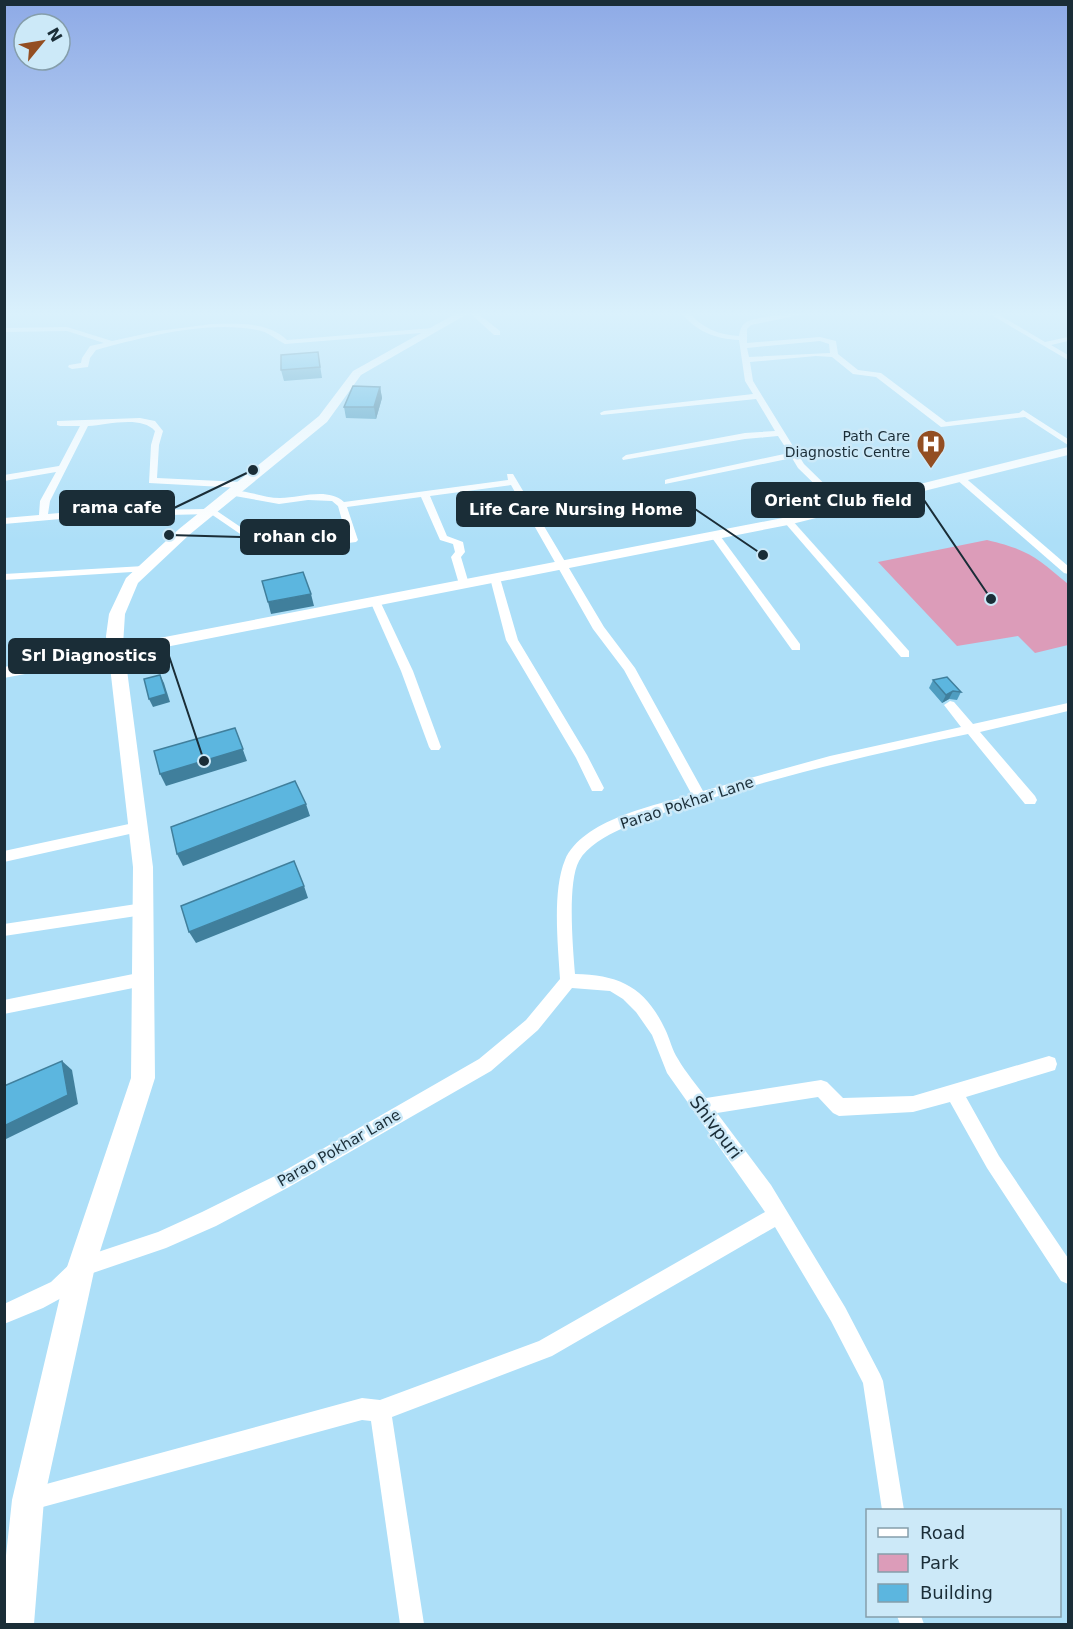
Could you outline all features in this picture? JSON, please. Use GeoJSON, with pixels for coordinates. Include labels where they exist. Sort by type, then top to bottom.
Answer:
{"type":"FeatureCollection","features":[{"type":"Feature","properties":{"kind":"main road"},"geometry":{"type":"LineString","coordinates":[[17,1624],[28,1500],[81,1266],[143,1078],[143,867],[115,651],[114,636],[117,614],[131,581],[144,568],[236,489],[323,419],[345,389]]}},
{"type":"Feature","properties":{"kind":"main road"},"geometry":{"type":"LineString","coordinates":[[4,673],[788,521],[1068,451]]}},
{"type":"Feature","properties":{"kind":"street"},"geometry":{"type":"LineString","coordinates":[[753,389],[801,466],[843,507]]}},
{"type":"Feature","properties":{"kind":"street"},"geometry":{"type":"LineString","coordinates":[[897,389],[945,425],[1025,413],[1068,443]]}},
{"type":"Feature","properties":{"kind":"street"},"geometry":{"type":"LineString","coordinates":[[604,413],[757,396]]}},
{"type":"Feature","properties":{"kind":"street"},"geometry":{"type":"LineString","coordinates":[[4,521],[113,513],[210,511],[268,550],[353,540],[342,505],[334,498],[308,497],[279,501],[236,489],[152,481],[155,445],[159,431],[152,423],[140,420],[85,424],[60,423]]}},
{"type":"Feature","properties":{"kind":"street"},"geometry":{"type":"LineString","coordinates":[[43,518],[45,501],[85,424]]}},
{"type":"Feature","properties":{"kind":"street"},"geometry":{"type":"LineString","coordinates":[[626,458],[746,436],[780,433]]}},
{"type":"Feature","properties":{"kind":"street"},"geometry":{"type":"LineString","coordinates":[[668,482],[794,455]]}},
{"type":"Feature","properties":{"kind":"street"},"geometry":{"type":"LineString","coordinates":[[4,478],[63,468]]}},
{"type":"Feature","properties":{"kind":"street"},"geometry":{"type":"LineString","coordinates":[[959,477],[1068,571]]}},
{"type":"Feature","properties":{"kind":"street"},"geometry":{"type":"LineString","coordinates":[[342,505],[512,479],[599,629],[628,668],[700,797]]}},
{"type":"Feature","properties":{"kind":"street"},"geometry":{"type":"LineString","coordinates":[[424,494],[443,538],[458,542],[460,552],[456,557],[464,584]]}},
{"type":"Feature","properties":{"kind":"street"},"geometry":{"type":"LineString","coordinates":[[788,521],[905,654]]}},
{"type":"Feature","properties":{"kind":"street"},"geometry":{"type":"LineString","coordinates":[[715,535],[796,648]]}},
{"type":"Feature","properties":{"kind":"street"},"geometry":{"type":"LineString","coordinates":[[4,577],[144,568]]}},
{"type":"Feature","properties":{"kind":"street"},"geometry":{"type":"LineString","coordinates":[[495,578],[512,640],[582,758],[597,788]]}},
{"type":"Feature","properties":{"kind":"street"},"geometry":{"type":"LineString","coordinates":[[375,601],[407,671],[435,747]]}},
{"type":"Feature","properties":{"kind":"street"},"geometry":{"type":"LineString","coordinates":[[950,705],[1030,800]]}},
{"type":"Feature","properties":{"kind":"street","name":"Parao Pokhar Lane"},"geometry":{"type":"LineString","coordinates":[[81,1266],[159,1241],[210,1219],[292,1176],[485,1065],[532,1025],[568,981],[565,949],[571,862],[580,849],[606,830],[700,797],[883,747],[1066,711]]}},
{"type":"Feature","properties":{"kind":"street"},"geometry":{"type":"LineString","coordinates":[[4,857],[138,827]]}},
{"type":"Feature","properties":{"kind":"street"},"geometry":{"type":"LineString","coordinates":[[4,930],[143,909]]}},
{"type":"Feature","properties":{"kind":"street"},"geometry":{"type":"LineString","coordinates":[[4,1007],[143,980]]}},
{"type":"Feature","properties":{"kind":"street","name":"Shivpuri"},"geometry":{"type":"LineString","coordinates":[[568,981],[615,986],[631,997],[648,1015],[673,1067],[778,1215],[838,1314],[873,1381],[893,1509]]}},
{"type":"Feature","properties":{"kind":"street"},"geometry":{"type":"LineString","coordinates":[[700,1107],[821,1088],[839,1107],[913,1104],[1048,1064]]}},
{"type":"Feature","properties":{"kind":"street"},"geometry":{"type":"LineString","coordinates":[[953,1091],[993,1162],[1068,1274]]}},
{"type":"Feature","properties":{"kind":"street"},"geometry":{"type":"LineString","coordinates":[[28,1500],[362,1409],[380,1411],[545,1349],[778,1215]]}},
{"type":"Feature","properties":{"kind":"street"},"geometry":{"type":"LineString","coordinates":[[4,1314],[58,1289],[81,1266]]}},
{"type":"Feature","properties":{"kind":"street"},"geometry":{"type":"LineString","coordinates":[[380,1411],[412,1624]]}},
{"type":"Feature","properties":{"kind":"green space"},"geometry":{"type":"Polygon","coordinates":[[[987,540],[1023,551],[1068,584],[1068,645],[1035,653],[1018,636],[957,646],[878,562],[987,540]]]}},
{"type":"Feature","properties":{"kind":"building"},"geometry":{"type":"Polygon","coordinates":[[[352,389],[379,389],[374,407],[344,407],[352,389]]]}},
{"type":"Feature","properties":{"kind":"building"},"geometry":{"type":"Polygon","coordinates":[[[303,572],[311,594],[268,602],[262,581],[303,572]]]}},
{"type":"Feature","properties":{"kind":"building"},"geometry":{"type":"Polygon","coordinates":[[[160,675],[166,694],[149,699],[144,679],[160,675]]]}},
{"type":"Feature","properties":{"kind":"building"},"geometry":{"type":"Polygon","coordinates":[[[947,677],[961,692],[953,691],[946,695],[933,680],[947,677]]]}},
{"type":"Feature","properties":{"kind":"building"},"geometry":{"type":"Polygon","coordinates":[[[235,728],[243,749],[160,774],[154,751],[235,728]]]}},
{"type":"Feature","properties":{"kind":"building"},"geometry":{"type":"Polygon","coordinates":[[[295,781],[306,804],[177,854],[171,827],[295,781]]]}},
{"type":"Feature","properties":{"kind":"building"},"geometry":{"type":"Polygon","coordinates":[[[294,861],[304,886],[189,932],[181,906],[294,861]]]}},
{"type":"Feature","properties":{"kind":"building"},"geometry":{"type":"Polygon","coordinates":[[[62,1061],[68,1095],[4,1126],[4,1086],[62,1061]]]}},
{"type":"Feature","properties":{"kind":"place","name":"rama cafe"},"geometry":{"type":"Point","coordinates":[253,470]}},
{"type":"Feature","properties":{"kind":"place","name":"Path Care Diagnostic Centre"},"geometry":{"type":"Point","coordinates":[931,470]}},
{"type":"Feature","properties":{"kind":"place","name":"rohan clo"},"geometry":{"type":"Point","coordinates":[169,535]}},
{"type":"Feature","properties":{"kind":"place","name":"Life Care Nursing Home"},"geometry":{"type":"Point","coordinates":[763,555]}},
{"type":"Feature","properties":{"kind":"place","name":"Orient Club field"},"geometry":{"type":"Point","coordinates":[991,599]}},
{"type":"Feature","properties":{"kind":"place","name":"Srl Diagnostics"},"geometry":{"type":"Point","coordinates":[204,761]}}]}
